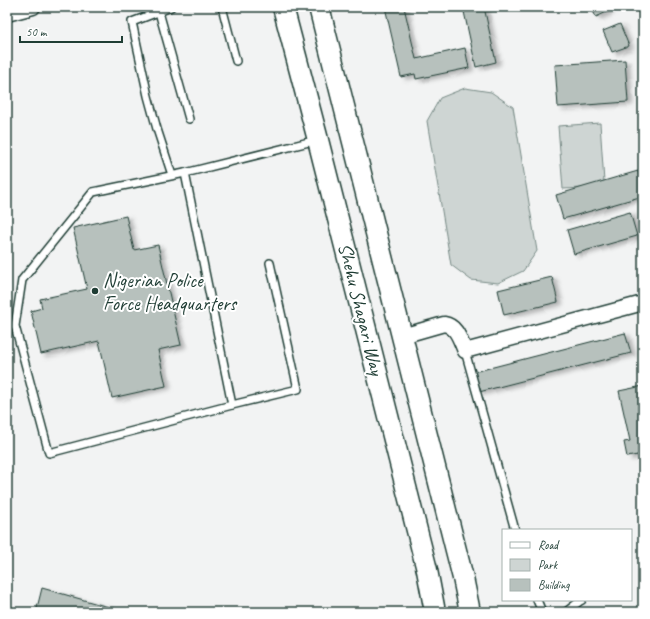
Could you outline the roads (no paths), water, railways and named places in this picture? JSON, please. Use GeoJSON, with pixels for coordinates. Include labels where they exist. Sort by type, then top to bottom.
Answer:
{"type":"FeatureCollection","features":[{"type":"Feature","properties":{"kind":"main road","name":"Shehu Shagari Way"},"geometry":{"type":"LineString","coordinates":[[283,7],[427,570],[435,612]]}},
{"type":"Feature","properties":{"kind":"main road","name":"Shehu Shagari Way"},"geometry":{"type":"LineString","coordinates":[[319,7],[463,578],[470,612]]}},
{"type":"Feature","properties":{"kind":"street"},"geometry":{"type":"LineString","coordinates":[[7,14],[33,7]]}},
{"type":"Feature","properties":{"kind":"street"},"geometry":{"type":"LineString","coordinates":[[402,336],[448,324],[455,330],[465,351],[643,303]]}},
{"type":"Feature","properties":{"kind":"lane"},"geometry":{"type":"LineString","coordinates":[[171,7],[132,22],[148,96],[172,175]]}},
{"type":"Feature","properties":{"kind":"lane"},"geometry":{"type":"LineString","coordinates":[[222,7],[236,61]]}},
{"type":"Feature","properties":{"kind":"lane"},"geometry":{"type":"LineString","coordinates":[[159,12],[189,119]]}},
{"type":"Feature","properties":{"kind":"lane"},"geometry":{"type":"LineString","coordinates":[[270,263],[298,389],[49,453],[15,326],[22,280],[93,192],[185,173],[318,140]]}},
{"type":"Feature","properties":{"kind":"lane"},"geometry":{"type":"LineString","coordinates":[[185,173],[232,405]]}},
{"type":"Feature","properties":{"kind":"lane"},"geometry":{"type":"LineString","coordinates":[[465,351],[515,529]]}},
{"type":"Feature","properties":{"kind":"lane"},"geometry":{"type":"LineString","coordinates":[[537,601],[542,612]]}},
{"type":"Feature","properties":{"kind":"lane"},"geometry":{"type":"LineString","coordinates":[[566,612],[580,601]]}},
{"type":"Feature","properties":{"kind":"place","name":"Nigerian Police Force Headquarters"},"geometry":{"type":"Point","coordinates":[95,291]}}]}
